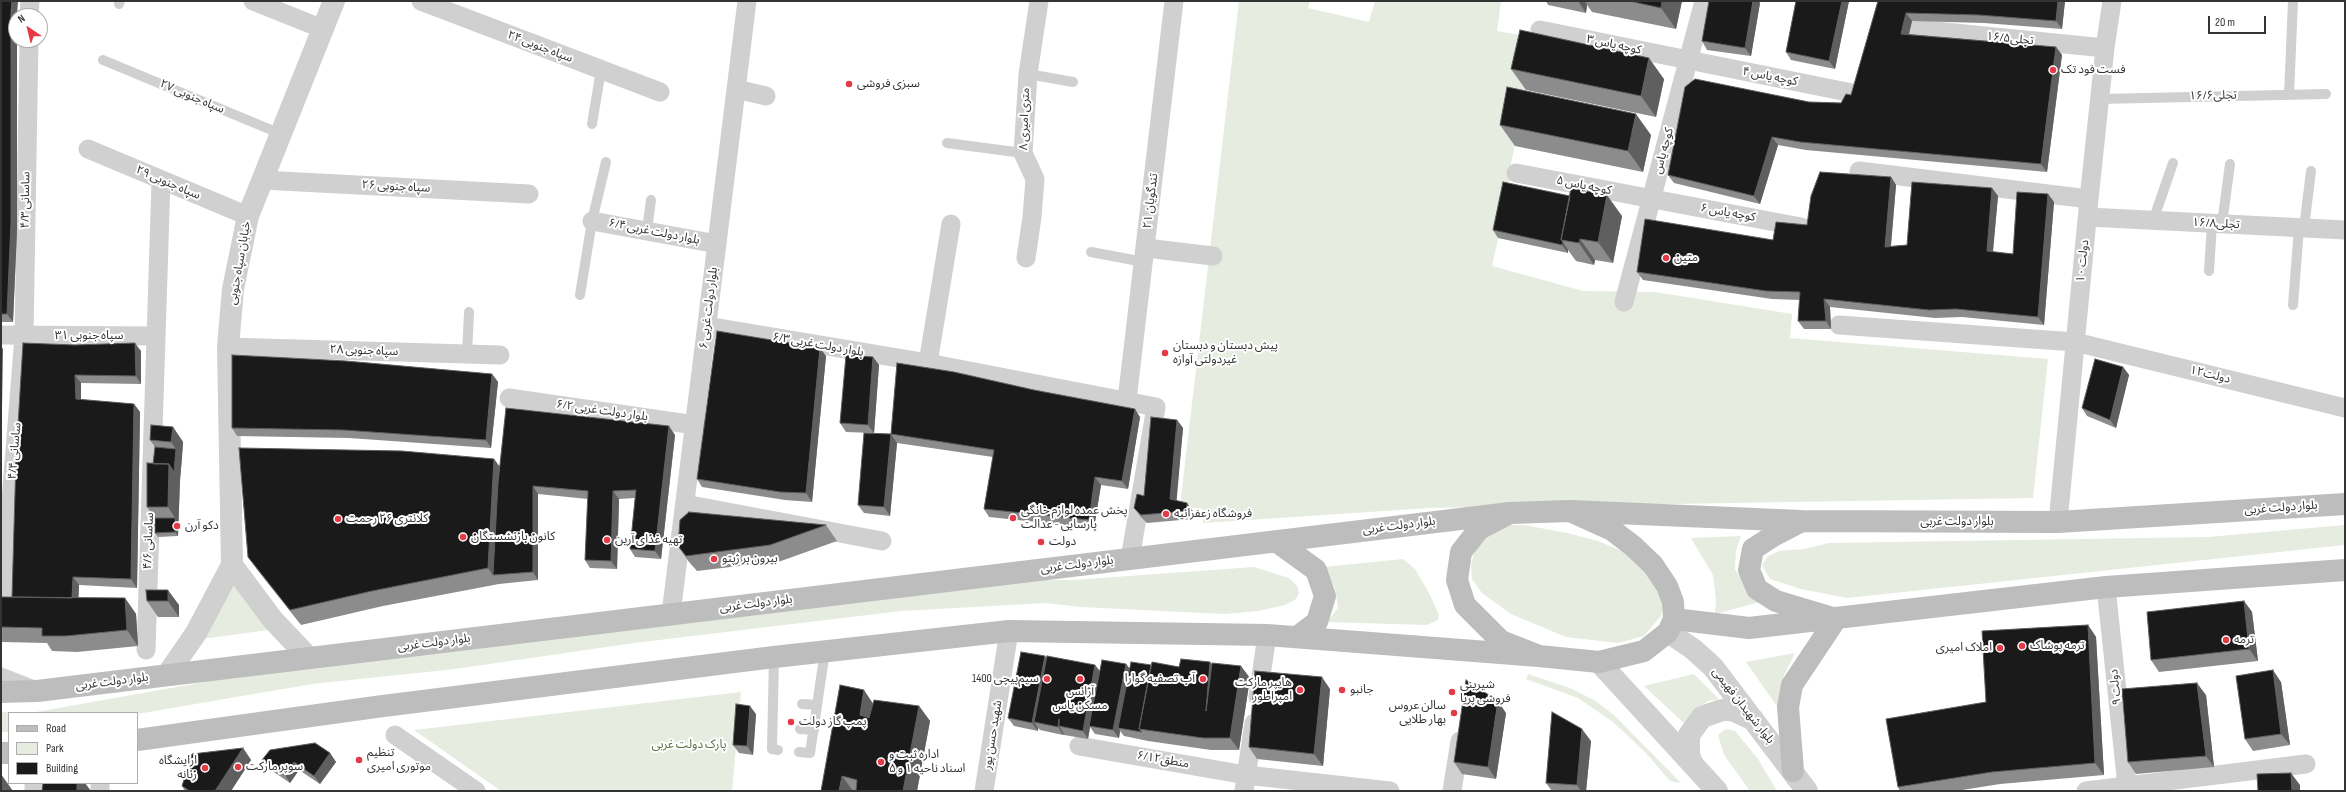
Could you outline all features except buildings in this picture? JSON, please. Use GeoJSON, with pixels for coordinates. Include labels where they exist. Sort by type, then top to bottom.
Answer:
{"type":"FeatureCollection","features":[{"type":"Feature","properties":{"kind":"main road","name":"بلوار دولت غربی"},"geometry":{"type":"LineString","coordinates":[[1,692],[37,691],[167,676],[1510,513],[1570,511],[1801,522],[2058,522],[2345,504]]}},
{"type":"Feature","properties":{"kind":"main road"},"geometry":{"type":"LineString","coordinates":[[138,740],[383,706],[774,657],[1009,631],[1267,635],[1599,662],[1644,651],[1671,625],[1673,602],[1667,586],[1652,565],[1633,546],[1612,530],[1570,511]]}},
{"type":"Feature","properties":{"kind":"main road"},"geometry":{"type":"LineString","coordinates":[[1510,513],[1479,529],[1461,552],[1457,580],[1465,605],[1486,627],[1501,641],[1538,656]]}},
{"type":"Feature","properties":{"kind":"main road"},"geometry":{"type":"LineString","coordinates":[[1801,522],[1773,536],[1753,549],[1748,570],[1757,589],[1776,601],[1836,619]]}},
{"type":"Feature","properties":{"kind":"main road"},"geometry":{"type":"LineString","coordinates":[[1276,541],[1316,570],[1325,596],[1317,622],[1297,637]]}},
{"type":"Feature","properties":{"kind":"main road"},"geometry":{"type":"LineString","coordinates":[[1671,625],[1749,628],[2106,587],[2345,570]]}},
{"type":"Feature","properties":{"kind":"main road"},"geometry":{"type":"LineString","coordinates":[[1793,771],[1788,707],[1792,685],[1836,619]]}},
{"type":"Feature","properties":{"kind":"street"},"geometry":{"type":"LineString","coordinates":[[254,1],[322,29]]}},
{"type":"Feature","properties":{"kind":"street","name":"خیابان سپاه جنوبی"},"geometry":{"type":"LineString","coordinates":[[232,565],[237,457],[228,347],[233,289],[248,216],[334,1]]}},
{"type":"Feature","properties":{"kind":"street","name":"۲۴ سپاه جنوبی"},"geometry":{"type":"LineString","coordinates":[[421,1],[660,92]]}},
{"type":"Feature","properties":{"kind":"street","name":"بلوار دولت غربی ۶"},"geometry":{"type":"LineString","coordinates":[[672,614],[747,1]]}},
{"type":"Feature","properties":{"kind":"street","name":"۸ متری امیری"},"geometry":{"type":"LineString","coordinates":[[1026,258],[1032,217],[1034,179],[1023,153],[1028,74],[1039,1]]}},
{"type":"Feature","properties":{"kind":"street","name":"۲۱ تندگویان"},"geometry":{"type":"LineString","coordinates":[[1127,400],[1174,1]]}},
{"type":"Feature","properties":{"kind":"street","name":"کوچه یاس"},"geometry":{"type":"LineString","coordinates":[[1624,302],[1704,1]]}},
{"type":"Feature","properties":{"kind":"street","name":"۱۰ دولت"},"geometry":{"type":"LineString","coordinates":[[2058,522],[2105,48],[2112,1]]}},
{"type":"Feature","properties":{"kind":"street","name":"تجلی۱۶/۵"},"geometry":{"type":"LineString","coordinates":[[1915,29],[2105,48]]}},
{"type":"Feature","properties":{"kind":"street","name":"کوچه یاس ۳"},"geometry":{"type":"LineString","coordinates":[[1540,30],[1688,61]]}},
{"type":"Feature","properties":{"kind":"street","name":"۴/۳ ساسانی"},"geometry":{"type":"LineString","coordinates":[[24,336],[29,48]]}},
{"type":"Feature","properties":{"kind":"street","name":"کوچه یاس ۴"},"geometry":{"type":"LineString","coordinates":[[1688,61],[1852,93]]}},
{"type":"Feature","properties":{"kind":"street"},"geometry":{"type":"LineString","coordinates":[[736,89],[766,96]]}},
{"type":"Feature","properties":{"kind":"street","name":"۲۹ سپاه جنوبی"},"geometry":{"type":"LineString","coordinates":[[88,149],[161,181],[248,216]]}},
{"type":"Feature","properties":{"kind":"street","name":"تجلی۱۶/۸"},"geometry":{"type":"LineString","coordinates":[[1859,171],[2089,208],[2153,221],[2345,230]]}},
{"type":"Feature","properties":{"kind":"street","name":"کوچه یاس ۵"},"geometry":{"type":"LineString","coordinates":[[1516,173],[1651,199]]}},
{"type":"Feature","properties":{"kind":"street","name":"۲۶ سپاه جنوبی"},"geometry":{"type":"LineString","coordinates":[[262,180],[529,194]]}},
{"type":"Feature","properties":{"kind":"street","name":"۴/۶ ساسانی"},"geometry":{"type":"LineString","coordinates":[[146,650],[154,336],[161,181]]}},
{"type":"Feature","properties":{"kind":"street","name":"کوچه یاس ۶"},"geometry":{"type":"LineString","coordinates":[[1651,199],[1804,227]]}},
{"type":"Feature","properties":{"kind":"street","name":"بلوار دولت غربی ۶/۴"},"geometry":{"type":"LineString","coordinates":[[592,221],[717,244]]}},
{"type":"Feature","properties":{"kind":"street"},"geometry":{"type":"LineString","coordinates":[[928,364],[951,224]]}},
{"type":"Feature","properties":{"kind":"street"},"geometry":{"type":"LineString","coordinates":[[1145,255],[1213,256]]}},
{"type":"Feature","properties":{"kind":"street","name":"۱۲دولت"},"geometry":{"type":"LineString","coordinates":[[1839,325],[2075,342],[2345,408]]}},
{"type":"Feature","properties":{"kind":"street","name":"بلوار دولت غربی ۶/۳"},"geometry":{"type":"LineString","coordinates":[[707,326],[928,364],[1127,400],[1156,407],[1130,559]]}},
{"type":"Feature","properties":{"kind":"street","name":"۳۱ سپاه جنوبی"},"geometry":{"type":"LineString","coordinates":[[1,335],[154,336]]}},
{"type":"Feature","properties":{"kind":"street","name":"۴/۴ ساسانی"},"geometry":{"type":"LineString","coordinates":[[2,615],[24,336]]}},
{"type":"Feature","properties":{"kind":"street","name":"۲۸ سپاه جنوبی"},"geometry":{"type":"LineString","coordinates":[[228,347],[500,355]]}},
{"type":"Feature","properties":{"kind":"street","name":"بلوار دولت غربی ۶/۲"},"geometry":{"type":"LineString","coordinates":[[509,398],[695,425]]}},
{"type":"Feature","properties":{"kind":"street"},"geometry":{"type":"LineString","coordinates":[[685,504],[882,541]]}},
{"type":"Feature","properties":{"kind":"street"},"geometry":{"type":"LineString","coordinates":[[167,676],[196,633],[232,565],[274,620],[309,658]]}},
{"type":"Feature","properties":{"kind":"street","name":"۹ دولت"},"geometry":{"type":"LineString","coordinates":[[2106,587],[2127,786]]}},
{"type":"Feature","properties":{"kind":"street","name":"بلوار شهیدان فهیمی"},"geometry":{"type":"LineString","coordinates":[[1671,625],[1693,649],[1713,667],[1807,791]]}},
{"type":"Feature","properties":{"kind":"street","name":"شهید حسن پور"},"geometry":{"type":"LineString","coordinates":[[984,791],[1009,631]]}},
{"type":"Feature","properties":{"kind":"street"},"geometry":{"type":"LineString","coordinates":[[1245,783],[1267,635]]}},
{"type":"Feature","properties":{"kind":"street"},"geometry":{"type":"LineString","coordinates":[[1599,662],[1717,791]]}},
{"type":"Feature","properties":{"kind":"street"},"geometry":{"type":"LineString","coordinates":[[1,677],[37,691]]}},
{"type":"Feature","properties":{"kind":"street"},"geometry":{"type":"LineString","coordinates":[[1699,791],[1695,767],[1689,755],[1690,735],[1702,717],[1722,710],[1732,710],[1754,720]]}},
{"type":"Feature","properties":{"kind":"street"},"geometry":{"type":"LineString","coordinates":[[1452,791],[1462,721]]}},
{"type":"Feature","properties":{"kind":"street"},"geometry":{"type":"LineString","coordinates":[[395,735],[476,791]]}},
{"type":"Feature","properties":{"kind":"street","name":"منطق۶/۱۲"},"geometry":{"type":"LineString","coordinates":[[1079,746],[1245,783],[1390,791]]}},
{"type":"Feature","properties":{"kind":"street"},"geometry":{"type":"LineString","coordinates":[[2086,791],[2306,764]]}},
{"type":"Feature","properties":{"kind":"lane"},"geometry":{"type":"LineString","coordinates":[[2289,95],[2293,1]]}},
{"type":"Feature","properties":{"kind":"lane","name":"۲۷ سپاه جنوبی"},"geometry":{"type":"LineString","coordinates":[[103,60],[281,134]]}},
{"type":"Feature","properties":{"kind":"lane"},"geometry":{"type":"LineString","coordinates":[[592,124],[601,70]]}},
{"type":"Feature","properties":{"kind":"lane"},"geometry":{"type":"LineString","coordinates":[[1028,74],[1073,82]]}},
{"type":"Feature","properties":{"kind":"lane","name":"تجلی۱۶/۶"},"geometry":{"type":"LineString","coordinates":[[2100,99],[2326,94]]}},
{"type":"Feature","properties":{"kind":"lane"},"geometry":{"type":"LineString","coordinates":[[947,143],[1023,153]]}},
{"type":"Feature","properties":{"kind":"lane"},"geometry":{"type":"LineString","coordinates":[[580,295],[592,221],[606,162]]}},
{"type":"Feature","properties":{"kind":"lane"},"geometry":{"type":"LineString","coordinates":[[2153,221],[2173,163]]}},
{"type":"Feature","properties":{"kind":"lane"},"geometry":{"type":"LineString","coordinates":[[2209,272],[2217,224],[2230,164]]}},
{"type":"Feature","properties":{"kind":"lane"},"geometry":{"type":"LineString","coordinates":[[2293,305],[2301,228],[2311,171]]}},
{"type":"Feature","properties":{"kind":"lane"},"geometry":{"type":"LineString","coordinates":[[647,230],[651,200]]}},
{"type":"Feature","properties":{"kind":"lane"},"geometry":{"type":"LineString","coordinates":[[1091,252],[1145,255]]}},
{"type":"Feature","properties":{"kind":"lane"},"geometry":{"type":"LineString","coordinates":[[467,354],[469,312]]}},
{"type":"Feature","properties":{"kind":"lane"},"geometry":{"type":"LineString","coordinates":[[799,752],[810,753],[825,651]]}},
{"type":"Feature","properties":{"kind":"lane"},"geometry":{"type":"LineString","coordinates":[[774,657],[778,701],[776,727],[772,749],[778,750]]}},
{"type":"Feature","properties":{"kind":"lane"},"geometry":{"type":"LineString","coordinates":[[802,704],[817,705]]}},
{"type":"Feature","properties":{"kind":"lane"},"geometry":{"type":"LineString","coordinates":[[800,729],[814,730]]}},
{"type":"Feature","properties":{"kind":"green space"},"geometry":{"type":"Polygon","coordinates":[[[1239,1],[1310,1],[1308,8],[1369,22],[1375,1],[1501,1],[1497,31],[1537,38],[1511,164],[1509,190],[1492,266],[1583,291],[1655,292],[1792,314],[1790,338],[2048,359],[2033,498],[1429,508],[1203,523],[1203,509],[1180,506],[1239,1]]]}},
{"type":"Feature","properties":{"kind":"green space"},"geometry":{"type":"Polygon","coordinates":[[[1508,525],[1524,525],[1567,533],[1598,541],[1622,551],[1642,563],[1664,603],[1661,616],[1644,636],[1618,643],[1566,637],[1511,614],[1482,593],[1472,579],[1471,565],[1477,542],[1508,525]]]}},
{"type":"Feature","properties":{"kind":"green space"},"geometry":{"type":"Polygon","coordinates":[[[2345,525],[2345,545],[1847,598],[1801,589],[1770,579],[1762,565],[1768,556],[1779,551],[1804,549],[1829,543],[2208,537],[2345,525]]]}},
{"type":"Feature","properties":{"kind":"green space"},"geometry":{"type":"Polygon","coordinates":[[[1741,536],[1736,550],[1735,569],[1745,586],[1767,600],[1715,614],[1716,600],[1713,575],[1691,538],[1741,536]]]}},
{"type":"Feature","properties":{"kind":"green space"},"geometry":{"type":"Polygon","coordinates":[[[1403,559],[1415,569],[1428,591],[1439,615],[1438,620],[1427,625],[1327,622],[1338,608],[1335,588],[1324,567],[1403,559]]]}},
{"type":"Feature","properties":{"kind":"green space"},"geometry":{"type":"Polygon","coordinates":[[[1254,567],[1289,578],[1297,586],[1299,593],[1296,599],[1285,605],[1258,611],[1225,614],[1081,607],[1046,603],[901,611],[634,643],[455,669],[312,684],[138,714],[138,712],[36,712],[216,680],[1002,580],[1073,580],[1254,567]]]}},
{"type":"Feature","properties":{"kind":"green space"},"geometry":{"type":"Polygon","coordinates":[[[231,579],[275,629],[202,639],[231,579]]]}},
{"type":"Feature","properties":{"kind":"green space"},"geometry":{"type":"Polygon","coordinates":[[[1795,653],[1784,675],[1779,709],[1746,662],[1795,653]]]}},
{"type":"Feature","properties":{"kind":"green space"},"geometry":{"type":"Polygon","coordinates":[[[1528,674],[1570,688],[1596,701],[1615,716],[1681,783],[1670,781],[1645,752],[1613,722],[1578,698],[1526,679],[1528,674]]]}},
{"type":"Feature","properties":{"kind":"green space"},"geometry":{"type":"Polygon","coordinates":[[[1694,674],[1719,699],[1708,701],[1699,707],[1686,725],[1644,686],[1694,674]]]}},
{"type":"Feature","properties":{"kind":"green space","name":"پارک دولت غربی"},"geometry":{"type":"Polygon","coordinates":[[[741,692],[732,791],[501,791],[414,730],[741,692]]]}},
{"type":"Feature","properties":{"kind":"green space"},"geometry":{"type":"Polygon","coordinates":[[[1,712],[8,712],[8,732],[1,732],[1,712]]]}},
{"type":"Feature","properties":{"kind":"green space"},"geometry":{"type":"Polygon","coordinates":[[[1726,729],[1735,731],[1758,759],[1777,791],[1750,791],[1724,755],[1718,735],[1726,729]]]}},
{"type":"Feature","properties":{"kind":"place","name":"فست فود تک"},"geometry":{"type":"Point","coordinates":[2053,70]}},
{"type":"Feature","properties":{"kind":"place","name":"سبزی فروشی"},"geometry":{"type":"Point","coordinates":[849,84]}},
{"type":"Feature","properties":{"kind":"place","name":"متین"},"geometry":{"type":"Point","coordinates":[1666,258]}},
{"type":"Feature","properties":{"kind":"place","name":"پیش دبستان و دبستان غیردولتی آوازه"},"geometry":{"type":"Point","coordinates":[1165,353]}},
{"type":"Feature","properties":{"kind":"place","name":"فروشگاه زعفرانیه"},"geometry":{"type":"Point","coordinates":[1166,514]}},
{"type":"Feature","properties":{"kind":"place","name":"پخش عمده لوازم خانگی پارسایی - عدالت"},"geometry":{"type":"Point","coordinates":[1013,518]}},
{"type":"Feature","properties":{"kind":"place","name":"کلانتری ۲۶ رحمت"},"geometry":{"type":"Point","coordinates":[338,519]}},
{"type":"Feature","properties":{"kind":"place","name":"دکو آرن"},"geometry":{"type":"Point","coordinates":[177,526]}},
{"type":"Feature","properties":{"kind":"place","name":"کانون بازنشستگان"},"geometry":{"type":"Point","coordinates":[463,537]}},
{"type":"Feature","properties":{"kind":"place","name":"تهیه غذای آرین"},"geometry":{"type":"Point","coordinates":[607,540]}},
{"type":"Feature","properties":{"kind":"place","name":"دولت"},"geometry":{"type":"Point","coordinates":[1041,542]}},
{"type":"Feature","properties":{"kind":"place","name":"بیرون بر ژپتو"},"geometry":{"type":"Point","coordinates":[714,559]}},
{"type":"Feature","properties":{"kind":"place","name":"ترمه"},"geometry":{"type":"Point","coordinates":[2226,640]}},
{"type":"Feature","properties":{"kind":"place","name":"ترمه پوشاک"},"geometry":{"type":"Point","coordinates":[2022,646]}},
{"type":"Feature","properties":{"kind":"place","name":"املاک امیری"},"geometry":{"type":"Point","coordinates":[2000,648]}},
{"type":"Feature","properties":{"kind":"place","name":"سیم‌پیچی 1400"},"geometry":{"type":"Point","coordinates":[1047,679]}},
{"type":"Feature","properties":{"kind":"place","name":"آژانس مسکن یاس"},"geometry":{"type":"Point","coordinates":[1080,679]}},
{"type":"Feature","properties":{"kind":"place","name":"آب تصفیه گوارا"},"geometry":{"type":"Point","coordinates":[1203,679]}},
{"type":"Feature","properties":{"kind":"place","name":"هایپر مارکت امپراطور"},"geometry":{"type":"Point","coordinates":[1300,690]}},
{"type":"Feature","properties":{"kind":"place","name":"جانبو"},"geometry":{"type":"Point","coordinates":[1342,690]}},
{"type":"Feature","properties":{"kind":"place","name":"شیرینی فروشی پریا"},"geometry":{"type":"Point","coordinates":[1452,692]}},
{"type":"Feature","properties":{"kind":"place","name":"سالن عروس بهار طلایی"},"geometry":{"type":"Point","coordinates":[1454,713]}},
{"type":"Feature","properties":{"kind":"place","name":"پمپ گاز دولت"},"geometry":{"type":"Point","coordinates":[791,722]}},
{"type":"Feature","properties":{"kind":"place","name":"تنظیم موتوری امیری"},"geometry":{"type":"Point","coordinates":[359,760]}},
{"type":"Feature","properties":{"kind":"place","name":"اداره ثبت و اسناد ناحیه ۱ و ۵"},"geometry":{"type":"Point","coordinates":[881,762]}},
{"type":"Feature","properties":{"kind":"place","name":"سوپر مارکت"},"geometry":{"type":"Point","coordinates":[238,767]}},
{"type":"Feature","properties":{"kind":"place","name":"ارایشگاه زنانه"},"geometry":{"type":"Point","coordinates":[205,768]}}]}
